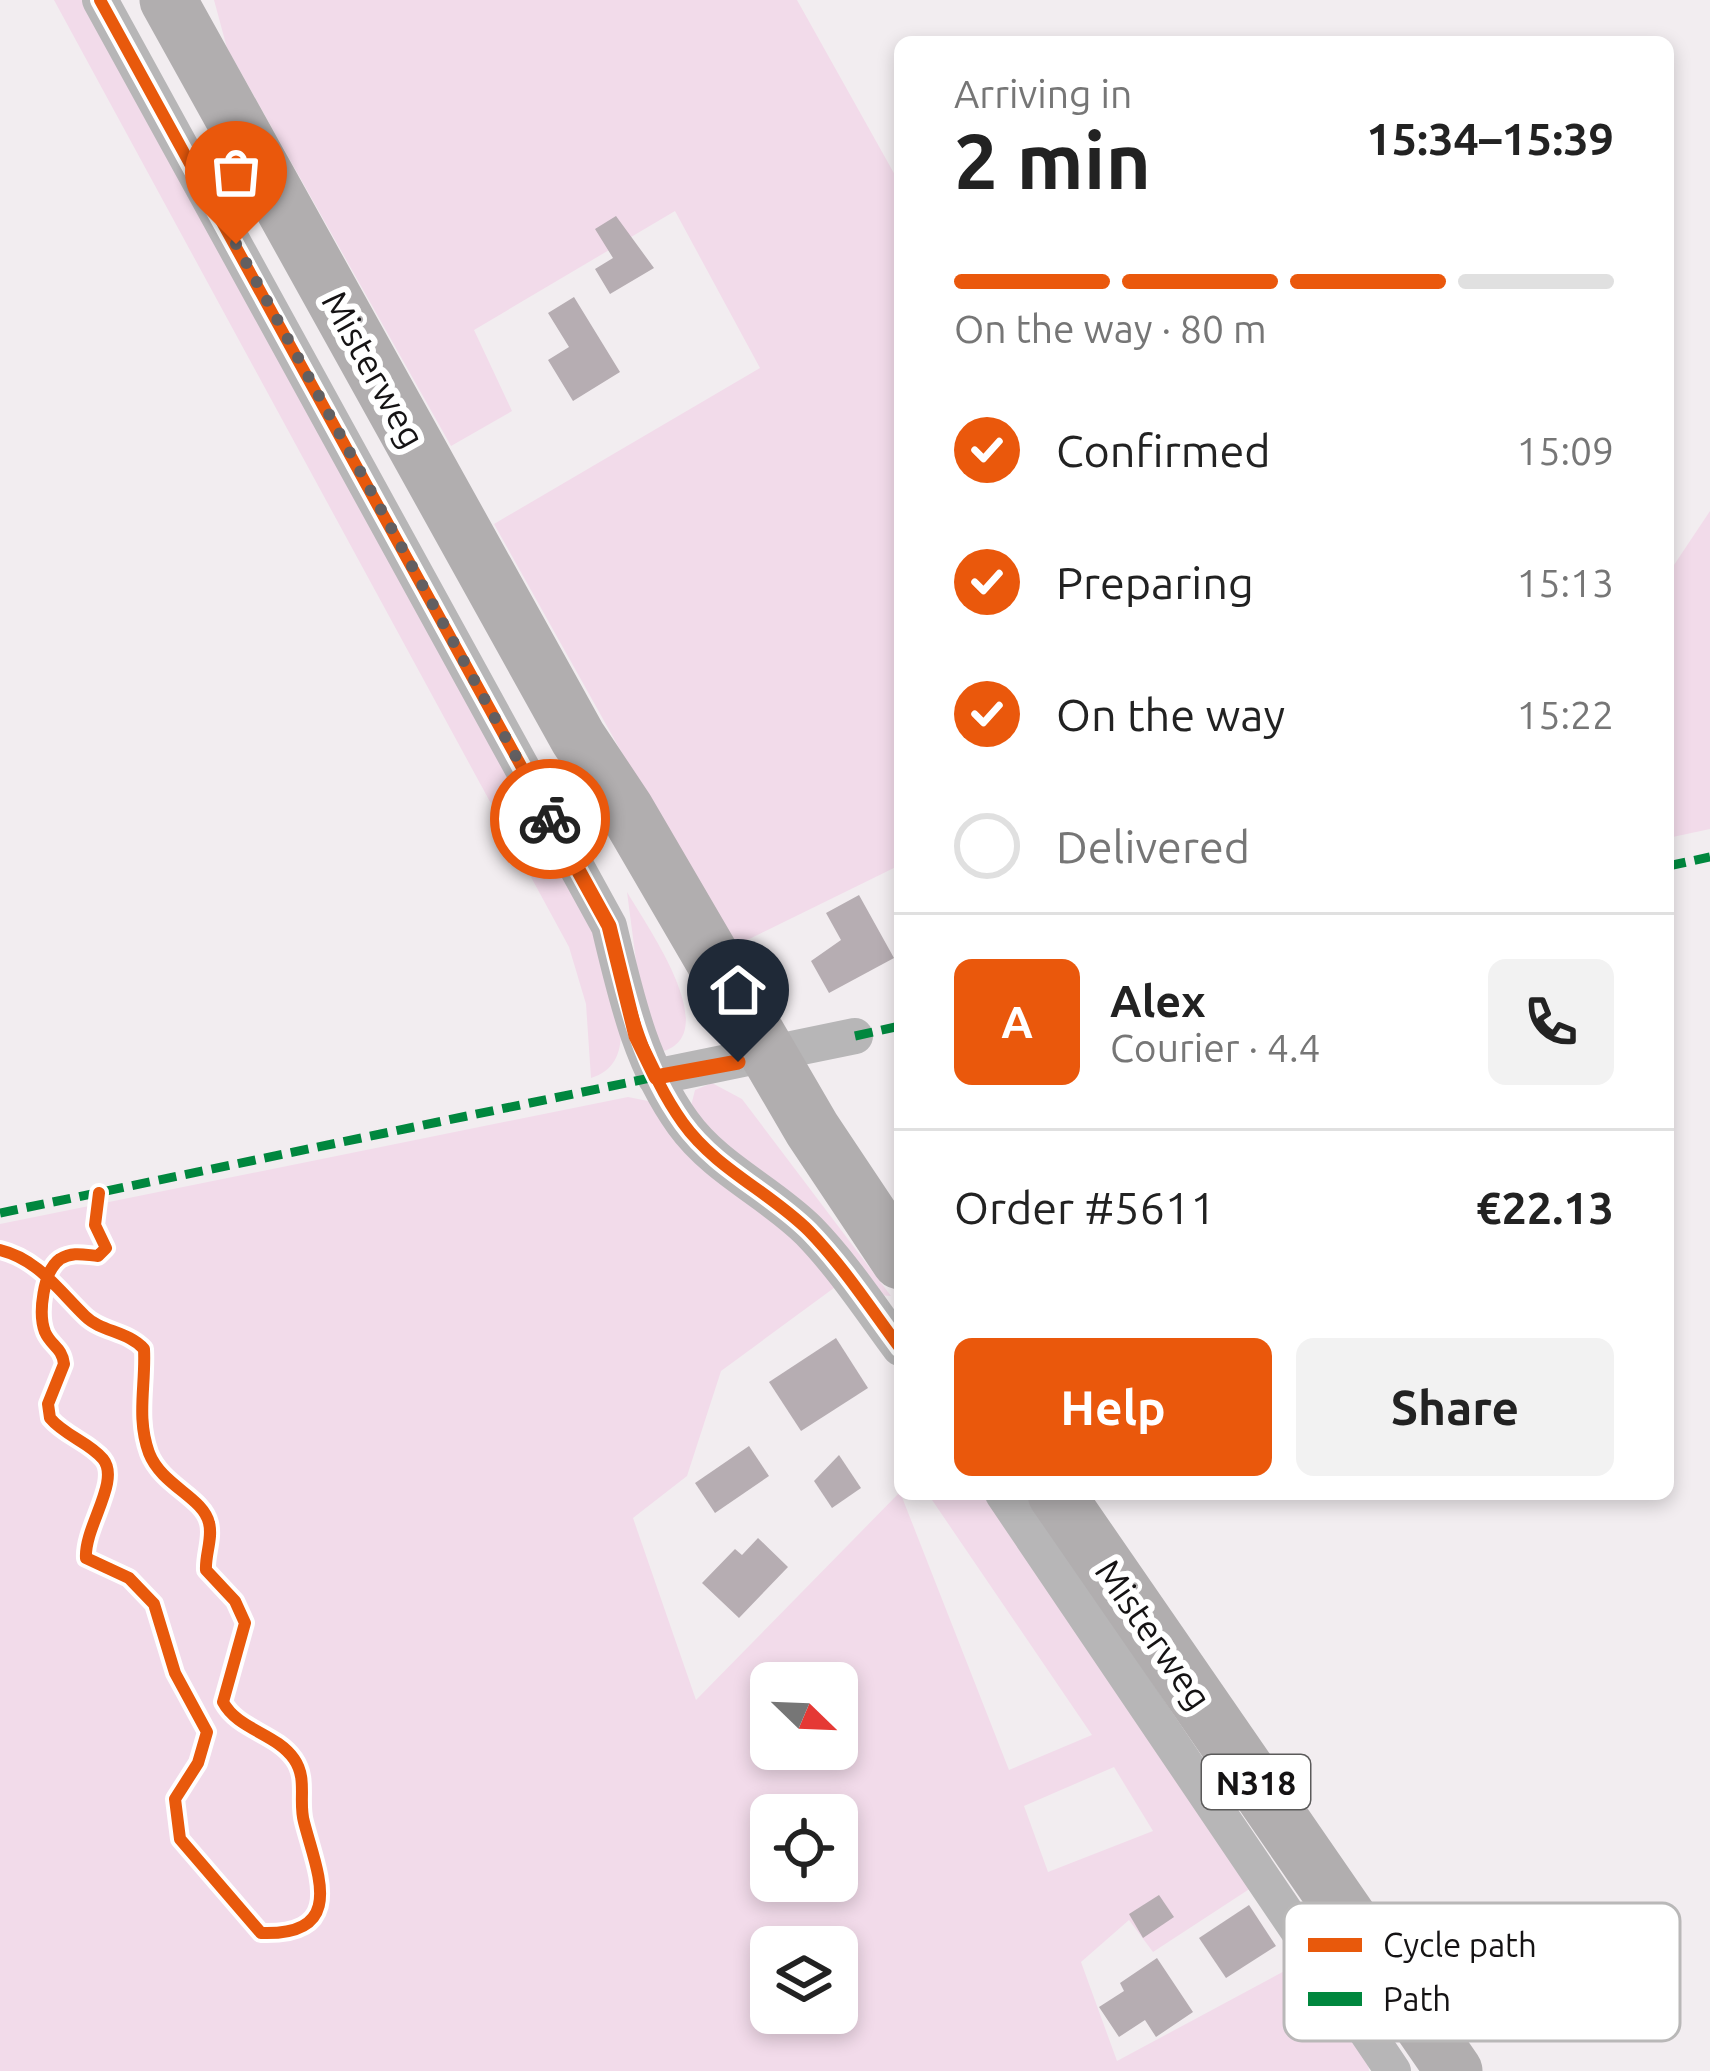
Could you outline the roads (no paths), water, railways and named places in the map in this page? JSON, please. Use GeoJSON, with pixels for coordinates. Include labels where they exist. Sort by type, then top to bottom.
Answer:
{"type":"FeatureCollection","features":[{"type":"Feature","properties":{"kind":"main road","name":"Misterweg"},"geometry":{"type":"LineString","coordinates":[[168,0],[578,739],[626,810],[752,1058],[837,1212],[894,1279]]}},
{"type":"Feature","properties":{"kind":"main road","name":"Misterweg"},"geometry":{"type":"LineString","coordinates":[[752,1058],[894,1253]]}},
{"type":"Feature","properties":{"kind":"main road","name":"Misterweg"},"geometry":{"type":"LineString","coordinates":[[1060,1500],[1338,1903]]}},
{"type":"Feature","properties":{"kind":"main road","name":"Misterweg"},"geometry":{"type":"LineString","coordinates":[[1433,2041],[1454,2071]]}},
{"type":"Feature","properties":{"kind":"street","name":"Misterweg"},"geometry":{"type":"LineString","coordinates":[[100,0],[609,926],[636,1036],[656,1077],[684,1124],[713,1156],[808,1230],[894,1340]]}},
{"type":"Feature","properties":{"kind":"street"},"geometry":{"type":"LineString","coordinates":[[656,1077],[855,1036]]}},
{"type":"Feature","properties":{"kind":"street","name":"Misterweg"},"geometry":{"type":"LineString","coordinates":[[1007,1500],[1284,1910]]}},
{"type":"Feature","properties":{"kind":"street","name":"Misterweg"},"geometry":{"type":"LineString","coordinates":[[1373,2041],[1393,2071]]}}]}
